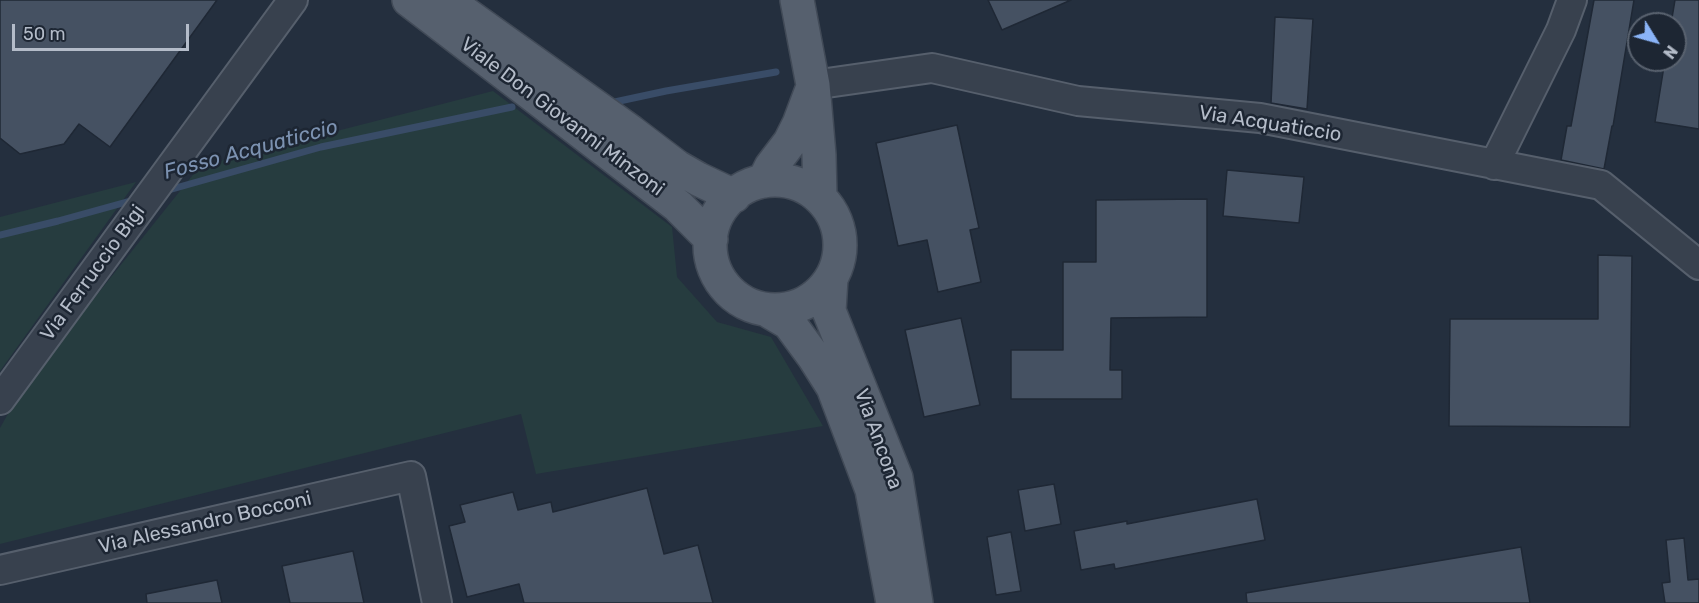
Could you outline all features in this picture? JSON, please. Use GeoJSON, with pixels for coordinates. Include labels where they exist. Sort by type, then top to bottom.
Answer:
{"type":"FeatureCollection","features":[{"type":"Feature","properties":{"kind":"main road","name":"Viale Don Giovanni Minzoni"},"geometry":{"type":"LineString","coordinates":[[409,0],[678,206],[711,239]]}},
{"type":"Feature","properties":{"kind":"main road","name":"Viale Don Giovanni Minzoni"},"geometry":{"type":"LineString","coordinates":[[446,0],[677,167],[734,196]]}},
{"type":"Feature","properties":{"kind":"main road"},"geometry":{"type":"LineString","coordinates":[[797,0],[813,85],[820,198]]}},
{"type":"Feature","properties":{"kind":"main road"},"geometry":{"type":"LineString","coordinates":[[764,181],[771,167],[790,142],[813,85]]}},
{"type":"Feature","properties":{"kind":"main road"},"geometry":{"type":"LineString","coordinates":[[779,180],[808,189],[820,198],[833,215],[840,236],[837,265],[822,290],[810,300],[782,310],[767,310],[753,307],[729,291],[714,267],[711,239],[714,223],[722,208],[734,196],[748,186],[764,181],[779,180]]}},
{"type":"Feature","properties":{"kind":"main road","name":"Via Ancona"},"geometry":{"type":"LineString","coordinates":[[831,278],[829,311],[896,478],[916,603]]}},
{"type":"Feature","properties":{"kind":"main road","name":"Via Ancona"},"geometry":{"type":"LineString","coordinates":[[767,310],[789,323],[833,387],[872,490],[892,603]]}},
{"type":"Feature","properties":{"kind":"street"},"geometry":{"type":"LineString","coordinates":[[1494,165],[1561,30],[1572,0]]}},
{"type":"Feature","properties":{"kind":"street","name":"Via Ferruccio Bigi"},"geometry":{"type":"LineString","coordinates":[[0,400],[150,196],[281,4]]}},
{"type":"Feature","properties":{"kind":"street","name":"Via Acquaticcio"},"geometry":{"type":"LineString","coordinates":[[813,85],[932,68],[1078,101],[1260,118],[1600,185],[1697,265]]}},
{"type":"Feature","properties":{"kind":"street","name":"Via Alessandro Bocconi"},"geometry":{"type":"LineString","coordinates":[[0,570],[411,476],[437,603]]}},
{"type":"Feature","properties":{"kind":"green space"},"geometry":{"type":"Polygon","coordinates":[[[493,91],[672,227],[677,277],[717,322],[771,337],[823,426],[536,474],[521,414],[0,544],[0,428],[23,387],[200,166],[493,91]]]}},
{"type":"Feature","properties":{"kind":"green space"},"geometry":{"type":"Polygon","coordinates":[[[136,182],[0,371],[0,217],[136,182]]]}},
{"type":"Feature","properties":{"kind":"building"},"geometry":{"type":"Polygon","coordinates":[[[0,0],[217,0],[110,147],[79,124],[64,144],[20,154],[0,138],[0,0]]]}},
{"type":"Feature","properties":{"kind":"building"},"geometry":{"type":"Polygon","coordinates":[[[988,0],[1071,0],[1002,30],[988,0]]]}},
{"type":"Feature","properties":{"kind":"building"},"geometry":{"type":"Polygon","coordinates":[[[1594,0],[1634,0],[1632,12],[1627,12],[1627,42],[1604,169],[1561,160],[1567,126],[1571,126],[1594,0]]]}},
{"type":"Feature","properties":{"kind":"building"},"geometry":{"type":"Polygon","coordinates":[[[1675,0],[1699,0],[1699,129],[1655,122],[1663,72],[1687,72],[1687,12],[1673,12],[1675,0]]]}},
{"type":"Feature","properties":{"kind":"building"},"geometry":{"type":"Polygon","coordinates":[[[1275,17],[1313,19],[1307,109],[1271,103],[1275,17]]]}},
{"type":"Feature","properties":{"kind":"building"},"geometry":{"type":"Polygon","coordinates":[[[957,125],[979,228],[970,230],[981,282],[938,292],[927,240],[898,246],[876,143],[957,125]]]}},
{"type":"Feature","properties":{"kind":"building"},"geometry":{"type":"Polygon","coordinates":[[[1227,170],[1304,177],[1299,223],[1223,216],[1227,170]]]}},
{"type":"Feature","properties":{"kind":"building"},"geometry":{"type":"Polygon","coordinates":[[[1207,199],[1207,317],[1111,318],[1110,370],[1122,370],[1122,399],[1011,399],[1011,350],[1063,350],[1063,262],[1096,262],[1096,200],[1207,199]]]}},
{"type":"Feature","properties":{"kind":"building"},"geometry":{"type":"Polygon","coordinates":[[[1598,255],[1632,256],[1630,427],[1449,426],[1450,319],[1598,319],[1598,255]]]}},
{"type":"Feature","properties":{"kind":"building"},"geometry":{"type":"Polygon","coordinates":[[[961,318],[980,405],[924,417],[905,330],[961,318]]]}},
{"type":"Feature","properties":{"kind":"building"},"geometry":{"type":"Polygon","coordinates":[[[1054,484],[1061,524],[1025,531],[1018,490],[1054,484]]]}},
{"type":"Feature","properties":{"kind":"building"},"geometry":{"type":"Polygon","coordinates":[[[647,488],[664,554],[698,545],[713,603],[524,603],[519,584],[467,597],[449,526],[465,522],[460,505],[513,492],[518,510],[551,502],[553,512],[647,488]]]}},
{"type":"Feature","properties":{"kind":"building"},"geometry":{"type":"Polygon","coordinates":[[[1257,499],[1265,540],[1115,569],[1114,564],[1081,570],[1074,531],[1127,521],[1127,524],[1257,499]]]}},
{"type":"Feature","properties":{"kind":"building"},"geometry":{"type":"Polygon","coordinates":[[[1011,532],[1021,591],[996,595],[987,537],[1011,532]]]}},
{"type":"Feature","properties":{"kind":"building"},"geometry":{"type":"Polygon","coordinates":[[[1684,538],[1688,580],[1699,579],[1699,603],[1665,603],[1662,583],[1670,582],[1666,540],[1684,538]]]}},
{"type":"Feature","properties":{"kind":"building"},"geometry":{"type":"Polygon","coordinates":[[[1521,547],[1530,603],[1247,603],[1246,593],[1521,547]]]}},
{"type":"Feature","properties":{"kind":"building"},"geometry":{"type":"Polygon","coordinates":[[[353,551],[364,603],[290,603],[282,566],[353,551]]]}},
{"type":"Feature","properties":{"kind":"building"},"geometry":{"type":"Polygon","coordinates":[[[217,580],[222,603],[147,603],[146,594],[217,580]]]}},
{"type":"Feature","properties":{"kind":"waterway"},"geometry":{"type":"LineString","coordinates":[[610,103],[776,72]]}},
{"type":"Feature","properties":{"kind":"waterway","name":"Fosso Acquaticcio"},"geometry":{"type":"LineString","coordinates":[[165,191],[321,147],[512,107]]}},
{"type":"Feature","properties":{"kind":"waterway","name":"Fosso Acquaticcio"},"geometry":{"type":"LineString","coordinates":[[0,235],[134,200]]}}]}
